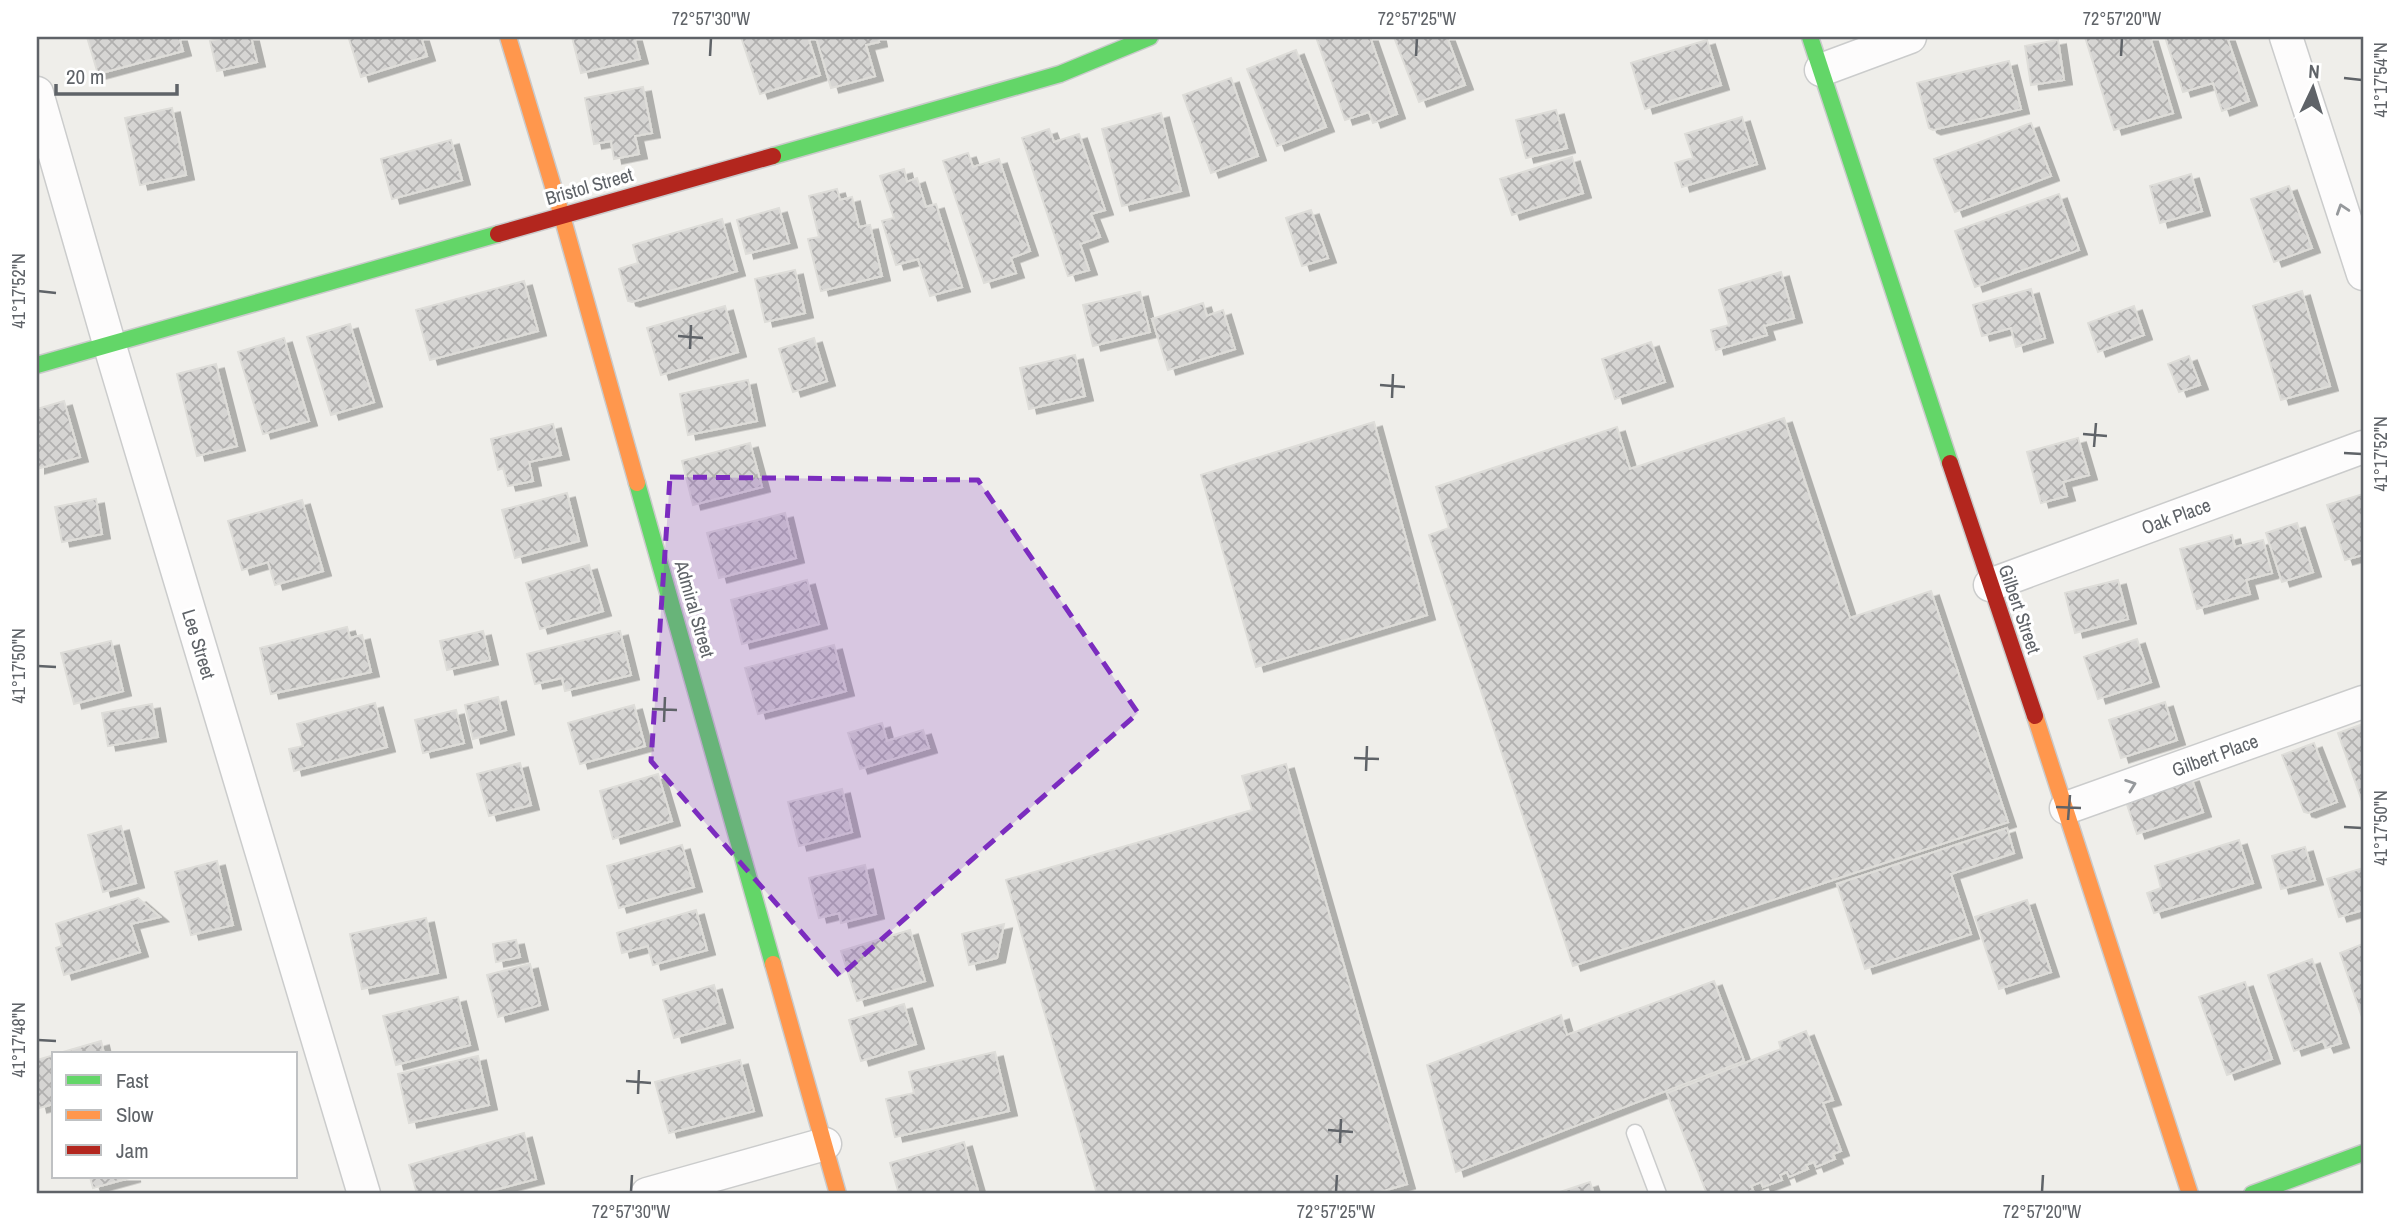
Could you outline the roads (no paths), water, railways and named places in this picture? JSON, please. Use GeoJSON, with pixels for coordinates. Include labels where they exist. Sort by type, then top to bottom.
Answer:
{"type":"FeatureCollection","features":[{"type":"Feature","properties":{"kind":"street","name":"Admiral Street"},"geometry":{"type":"LineString","coordinates":[[508,37],[562,216],[838,1194]]}},
{"type":"Feature","properties":{"kind":"street","name":"Bristol Street"},"geometry":{"type":"LineString","coordinates":[[37,365],[1060,74],[1150,37]]}},
{"type":"Feature","properties":{"kind":"street","name":"Gilbert Street"},"geometry":{"type":"LineString","coordinates":[[1810,37],[2066,808],[2190,1194]]}},
{"type":"Feature","properties":{"kind":"street"},"geometry":{"type":"LineString","coordinates":[[1821,70],[1910,37]]}},
{"type":"Feature","properties":{"kind":"street"},"geometry":{"type":"LineString","coordinates":[[2286,37],[2363,274]]}},
{"type":"Feature","properties":{"kind":"street","name":"Lee Street"},"geometry":{"type":"LineString","coordinates":[[37,93],[363,1194]]}},
{"type":"Feature","properties":{"kind":"street","name":"Oak Place"},"geometry":{"type":"LineString","coordinates":[[1990,585],[2363,447]]}},
{"type":"Feature","properties":{"kind":"street","name":"Gilbert Place"},"geometry":{"type":"LineString","coordinates":[[2066,808],[2363,702]]}},
{"type":"Feature","properties":{"kind":"street"},"geometry":{"type":"LineString","coordinates":[[647,1194],[825,1144]]}},
{"type":"Feature","properties":{"kind":"street"},"geometry":{"type":"LineString","coordinates":[[2252,1194],[2362,1159]]}},
{"type":"Feature","properties":{"kind":"lane"},"geometry":{"type":"LineString","coordinates":[[1635,1133],[1658,1194]]}}]}
